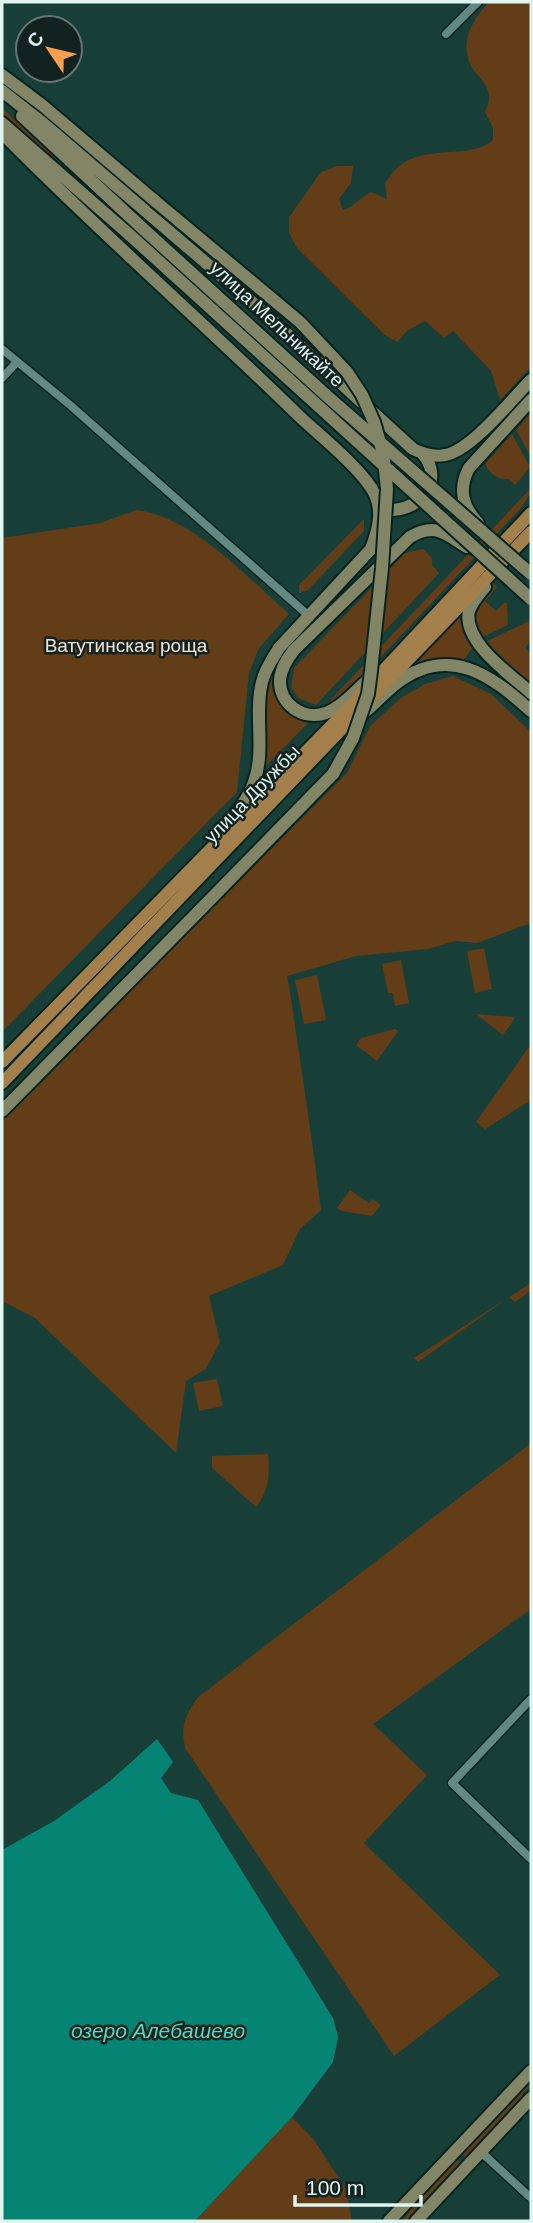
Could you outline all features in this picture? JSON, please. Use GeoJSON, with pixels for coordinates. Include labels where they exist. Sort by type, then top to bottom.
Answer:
{"type":"FeatureCollection","features":[{"type":"Feature","properties":{"kind":"main road"},"geometry":{"type":"LineString","coordinates":[[2,75],[42,105],[300,322],[348,372],[374,422],[383,453],[387,489],[372,671],[361,717],[333,774],[2,1111]]}},
{"type":"Feature","properties":{"kind":"main road"},"geometry":{"type":"LineString","coordinates":[[2,94],[44,124],[254,304],[404,442],[422,453],[443,456],[466,446],[531,380]]}},
{"type":"Feature","properties":{"kind":"main road","name":"улица Мельникайте"},"geometry":{"type":"LineString","coordinates":[[2,94],[140,226],[327,396],[531,574]]}},
{"type":"Feature","properties":{"kind":"main road","name":"улица Мельникайте"},"geometry":{"type":"LineString","coordinates":[[2,123],[131,236],[531,599]]}},
{"type":"Feature","properties":{"kind":"main road"},"geometry":{"type":"LineString","coordinates":[[2,133],[147,275],[347,461],[386,507],[393,510],[406,508],[422,498],[432,474],[422,453]]}},
{"type":"Feature","properties":{"kind":"main road"},"geometry":{"type":"LineString","coordinates":[[489,538],[469,513],[462,499],[463,479],[469,468],[528,404]]}},
{"type":"Feature","properties":{"kind":"main road"},"geometry":{"type":"LineString","coordinates":[[198,862],[251,790],[259,760],[259,699],[262,679],[279,648],[371,549],[378,528],[377,498]]}},
{"type":"Feature","properties":{"kind":"main road","name":"улица Дружбы"},"geometry":{"type":"LineString","coordinates":[[2,1062],[332,725],[531,513]]}},
{"type":"Feature","properties":{"kind":"main road"},"geometry":{"type":"LineString","coordinates":[[394,659],[332,710],[309,715],[295,709],[283,695],[280,678],[282,669],[294,650],[400,545],[420,531],[429,529],[450,535],[477,552]]}},
{"type":"Feature","properties":{"kind":"main road","name":"улица Дружбы"},"geometry":{"type":"LineString","coordinates":[[2,1083],[531,533]]}},
{"type":"Feature","properties":{"kind":"main road"},"geometry":{"type":"LineString","coordinates":[[500,564],[470,610],[468,624],[478,643],[531,693]]}},
{"type":"Feature","properties":{"kind":"main road"},"geometry":{"type":"LineString","coordinates":[[339,732],[411,674],[443,665],[477,670],[501,685],[531,711]]}},
{"type":"Feature","properties":{"kind":"main road"},"geometry":{"type":"LineString","coordinates":[[390,2221],[531,2071]]}},
{"type":"Feature","properties":{"kind":"main road"},"geometry":{"type":"LineString","coordinates":[[415,2221],[531,2098]]}},
{"type":"Feature","properties":{"kind":"street"},"geometry":{"type":"LineString","coordinates":[[446,34],[478,2]]}},
{"type":"Feature","properties":{"kind":"street"},"geometry":{"type":"LineString","coordinates":[[2,349],[80,414],[309,616]]}},
{"type":"Feature","properties":{"kind":"street"},"geometry":{"type":"LineString","coordinates":[[2,378],[17,362]]}},
{"type":"Feature","properties":{"kind":"street"},"geometry":{"type":"LineString","coordinates":[[531,1699],[452,1783],[531,1859]]}},
{"type":"Feature","properties":{"kind":"street"},"geometry":{"type":"LineString","coordinates":[[481,2152],[531,2198]]}},
{"type":"Feature","properties":{"kind":"green space"},"geometry":{"type":"Polygon","coordinates":[[[489,2],[531,2],[531,367],[500,400],[491,371],[453,331],[444,338],[425,321],[407,331],[397,342],[385,335],[297,248],[289,233],[289,217],[321,172],[337,166],[353,166],[351,183],[339,199],[343,210],[371,192],[387,199],[385,183],[397,168],[410,159],[472,149],[493,140],[493,128],[485,112],[489,100],[488,92],[467,53],[471,26],[489,2]]]}},
{"type":"Feature","properties":{"kind":"green space"},"geometry":{"type":"Polygon","coordinates":[[[2,108],[101,201],[2,115],[2,108]]]}},
{"type":"Feature","properties":{"kind":"green space"},"geometry":{"type":"Polygon","coordinates":[[[531,413],[531,457],[516,430],[531,413]]]}},
{"type":"Feature","properties":{"kind":"green space"},"geometry":{"type":"Polygon","coordinates":[[[512,434],[530,467],[515,485],[509,479],[494,476],[485,464],[512,434]]]}},
{"type":"Feature","properties":{"kind":"green space"},"geometry":{"type":"Polygon","coordinates":[[[531,488],[521,508],[341,699],[321,710],[531,488]]]}},
{"type":"Feature","properties":{"kind":"green space","name":"Ватутинская роща"},"geometry":{"type":"Polygon","coordinates":[[[136,510],[157,515],[198,536],[237,566],[289,614],[259,648],[249,673],[237,792],[2,1032],[2,538],[100,523],[136,510]]]}},
{"type":"Feature","properties":{"kind":"green space"},"geometry":{"type":"Polygon","coordinates":[[[364,519],[364,531],[308,590],[299,593],[299,585],[364,519]]]}},
{"type":"Feature","properties":{"kind":"green space"},"geometry":{"type":"Polygon","coordinates":[[[423,549],[432,558],[432,565],[439,573],[316,705],[298,698],[291,687],[294,668],[405,553],[423,549]]]}},
{"type":"Feature","properties":{"kind":"green space"},"geometry":{"type":"Polygon","coordinates":[[[494,584],[497,587],[485,601],[496,611],[505,602],[507,604],[508,625],[481,638],[476,622],[477,609],[494,584]]]}},
{"type":"Feature","properties":{"kind":"green space"},"geometry":{"type":"Polygon","coordinates":[[[465,609],[465,632],[473,647],[463,661],[454,660],[406,672],[465,609]]]}},
{"type":"Feature","properties":{"kind":"green space"},"geometry":{"type":"Polygon","coordinates":[[[529,621],[531,640],[525,648],[531,654],[531,685],[483,643],[529,621]]]}},
{"type":"Feature","properties":{"kind":"green space"},"geometry":{"type":"Polygon","coordinates":[[[273,674],[282,705],[299,720],[308,723],[263,769],[264,700],[273,674]]]}},
{"type":"Feature","properties":{"kind":"green space"},"geometry":{"type":"Polygon","coordinates":[[[453,676],[491,694],[531,732],[531,923],[477,943],[455,941],[429,949],[356,956],[287,976],[321,1210],[300,1229],[283,1265],[209,1296],[220,1342],[206,1369],[186,1381],[176,1453],[35,1318],[2,1301],[2,1119],[347,773],[370,726],[401,698],[425,684],[453,676]]]}},
{"type":"Feature","properties":{"kind":"green space"},"geometry":{"type":"Polygon","coordinates":[[[484,948],[492,989],[475,993],[467,951],[484,948]]]}},
{"type":"Feature","properties":{"kind":"green space"},"geometry":{"type":"Polygon","coordinates":[[[401,960],[409,1003],[395,1006],[393,993],[388,993],[382,964],[401,960]]]}},
{"type":"Feature","properties":{"kind":"green space"},"geometry":{"type":"Polygon","coordinates":[[[317,975],[326,1020],[304,1024],[295,980],[317,975]]]}},
{"type":"Feature","properties":{"kind":"green space"},"geometry":{"type":"Polygon","coordinates":[[[476,1014],[514,1017],[514,1020],[503,1035],[476,1014]]]}},
{"type":"Feature","properties":{"kind":"green space"},"geometry":{"type":"Polygon","coordinates":[[[395,1029],[398,1031],[377,1061],[356,1045],[361,1038],[395,1029]]]}},
{"type":"Feature","properties":{"kind":"green space"},"geometry":{"type":"Polygon","coordinates":[[[531,1044],[531,1100],[485,1129],[476,1122],[531,1044]]]}},
{"type":"Feature","properties":{"kind":"green space"},"geometry":{"type":"Polygon","coordinates":[[[350,1190],[369,1203],[372,1199],[381,1205],[372,1216],[342,1211],[337,1208],[350,1190]]]}},
{"type":"Feature","properties":{"kind":"green space"},"geometry":{"type":"Polygon","coordinates":[[[531,1283],[531,1291],[515,1302],[509,1297],[531,1283]]]}},
{"type":"Feature","properties":{"kind":"green space"},"geometry":{"type":"Polygon","coordinates":[[[508,1298],[418,1362],[414,1358],[508,1298]]]}},
{"type":"Feature","properties":{"kind":"green space"},"geometry":{"type":"Polygon","coordinates":[[[217,1379],[223,1406],[199,1411],[193,1383],[217,1379]]]}},
{"type":"Feature","properties":{"kind":"green space"},"geometry":{"type":"Polygon","coordinates":[[[531,1443],[531,1609],[373,1724],[427,1775],[364,1843],[500,1975],[394,2056],[185,1748],[185,1721],[198,1697],[531,1443]]]}},
{"type":"Feature","properties":{"kind":"green space"},"geometry":{"type":"Polygon","coordinates":[[[268,1454],[268,1482],[256,1507],[212,1468],[212,1456],[268,1454]]]}},
{"type":"Feature","properties":{"kind":"green space"},"geometry":{"type":"Polygon","coordinates":[[[531,2079],[531,2085],[467,2159],[461,2153],[531,2079]]]}},
{"type":"Feature","properties":{"kind":"green space"},"geometry":{"type":"Polygon","coordinates":[[[292,2117],[314,2140],[346,2189],[352,2221],[195,2221],[292,2117]]]}},
{"type":"Feature","properties":{"kind":"green space"},"geometry":{"type":"Polygon","coordinates":[[[456,2158],[462,2164],[408,2221],[402,2221],[431,2184],[456,2158]]]}},
{"type":"Feature","properties":{"kind":"water","name":"озеро Алебашево"},"geometry":{"type":"Polygon","coordinates":[[[157,1739],[173,1762],[161,1778],[171,1793],[198,1800],[333,2018],[338,2037],[333,2062],[292,2117],[195,2221],[2,2221],[2,1850],[54,1821],[110,1781],[157,1739]]]}}]}
